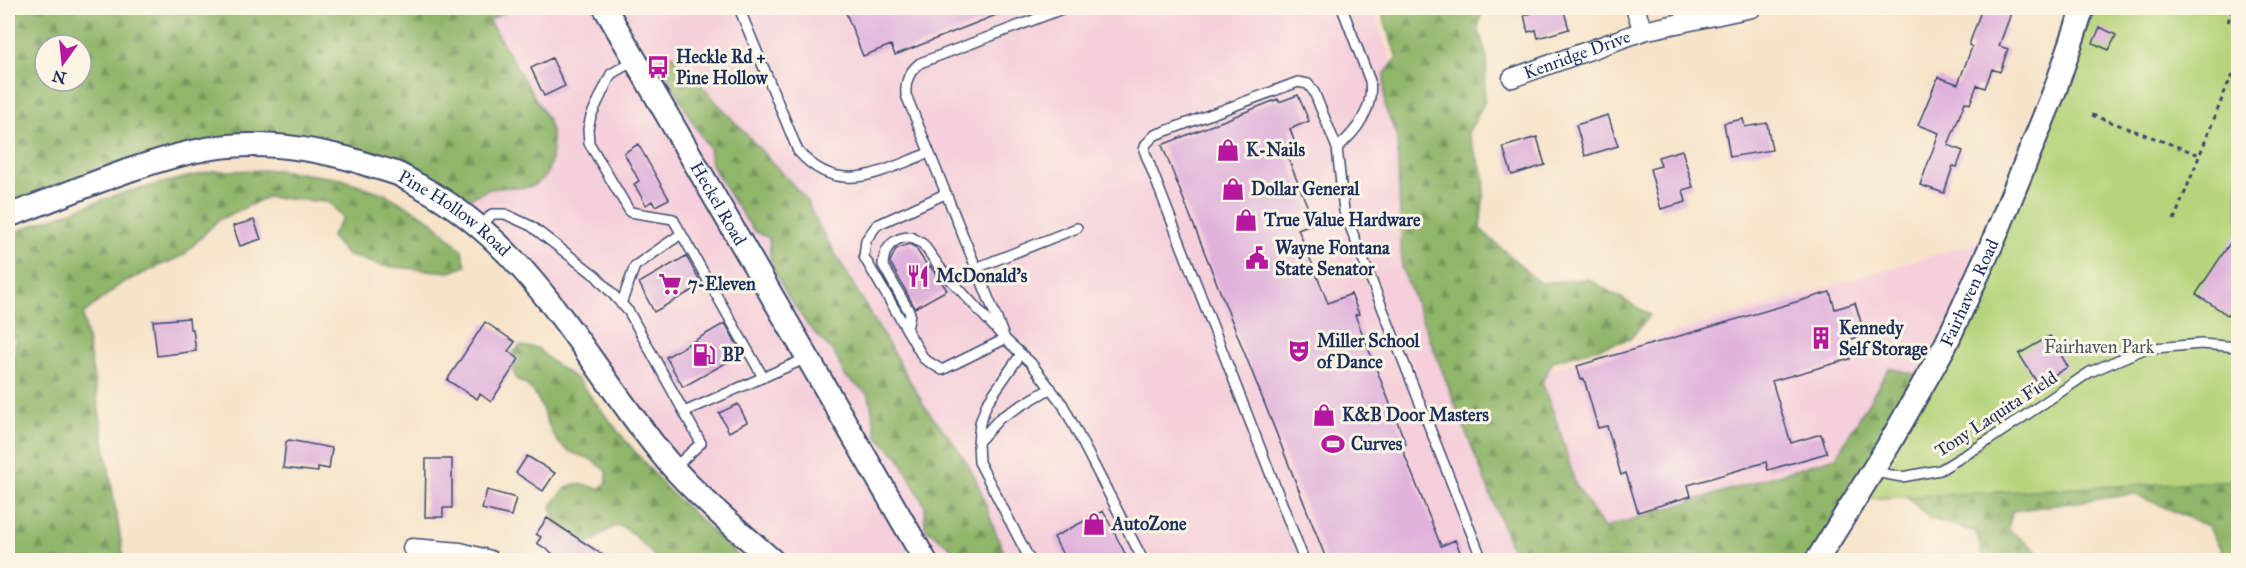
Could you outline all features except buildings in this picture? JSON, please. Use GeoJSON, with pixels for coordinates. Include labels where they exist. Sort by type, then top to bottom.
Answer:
{"type":"FeatureCollection","features":[{"type":"Feature","properties":{"kind":"street","name":"Heckel Road"},"geometry":{"type":"LineString","coordinates":[[607,8],[925,561]]}},
{"type":"Feature","properties":{"kind":"street","name":"Kenridge Drive"},"geometry":{"type":"LineString","coordinates":[[1635,8],[1643,31]]}},
{"type":"Feature","properties":{"kind":"street","name":"Kenridge Drive"},"geometry":{"type":"LineString","coordinates":[[1512,78],[1643,31],[1752,8]]}},
{"type":"Feature","properties":{"kind":"street","name":"Fairhaven Road"},"geometry":{"type":"LineString","coordinates":[[1816,561],[1947,344],[2055,90],[2083,8]]}},
{"type":"Feature","properties":{"kind":"street","name":"Pine Hollow Road"},"geometry":{"type":"LineString","coordinates":[[8,216],[165,158],[208,149],[282,146],[335,155],[398,174],[449,202],[481,227],[529,275],[622,403],[674,468],[714,509],[772,561]]}},
{"type":"Feature","properties":{"kind":"street","name":"Heckel Road"},"geometry":{"type":"LineString","coordinates":[[904,524],[907,544],[905,561]]}},
{"type":"Feature","properties":{"kind":"street"},"geometry":{"type":"LineString","coordinates":[[412,548],[460,552],[490,561]]}},
{"type":"Feature","properties":{"kind":"lane"},"geometry":{"type":"LineString","coordinates":[[739,8],[798,151],[809,164],[823,173],[850,179],[865,177],[929,153]]}},
{"type":"Feature","properties":{"kind":"lane"},"geometry":{"type":"LineString","coordinates":[[1005,339],[945,194],[906,95],[905,86],[908,76],[920,63],[1065,8]]}},
{"type":"Feature","properties":{"kind":"lane"},"geometry":{"type":"LineString","coordinates":[[1337,148],[1360,124],[1370,104],[1371,92],[1370,81],[1342,8]]}},
{"type":"Feature","properties":{"kind":"lane"},"geometry":{"type":"LineString","coordinates":[[635,60],[611,74],[591,116],[588,129],[590,143],[630,212],[673,219],[764,377]]}},
{"type":"Feature","properties":{"kind":"lane"},"geometry":{"type":"LineString","coordinates":[[1304,561],[1144,150],[1146,144],[1155,135],[1298,82],[1308,84],[1314,92],[1337,148],[1344,211],[1482,561]]}},
{"type":"Feature","properties":{"kind":"lane"},"geometry":{"type":"LineString","coordinates":[[945,194],[877,225],[866,240],[864,257],[924,359],[942,370],[1005,339]]}},
{"type":"Feature","properties":{"kind":"lane"},"geometry":{"type":"LineString","coordinates":[[481,227],[492,214],[505,214],[531,226],[596,276],[629,312],[700,443],[674,468]]}},
{"type":"Feature","properties":{"kind":"lane"},"geometry":{"type":"LineString","coordinates":[[976,268],[1077,228]]}},
{"type":"Feature","properties":{"kind":"lane"},"geometry":{"type":"LineString","coordinates":[[621,304],[635,266],[681,234]]}},
{"type":"Feature","properties":{"kind":"lane"},"geometry":{"type":"LineString","coordinates":[[907,330],[910,313],[883,265],[888,246],[894,241],[911,237],[922,244],[941,269],[1051,388],[1063,405],[1143,561]]}},
{"type":"Feature","properties":{"kind":"lane","name":"Tony Laquita Field"},"geometry":{"type":"LineString","coordinates":[[1872,471],[1902,477],[1940,470],[2090,372],[2144,349],[2201,344],[2238,347]]}},
{"type":"Feature","properties":{"kind":"lane"},"geometry":{"type":"LineString","coordinates":[[1021,354],[987,403],[980,423],[978,443],[979,462],[1030,561]]}},
{"type":"Feature","properties":{"kind":"lane"},"geometry":{"type":"LineString","coordinates":[[684,412],[807,358]]}},
{"type":"Feature","properties":{"kind":"lane"},"geometry":{"type":"LineString","coordinates":[[978,443],[1000,418],[1051,388]]}},
{"type":"Feature","properties":{"kind":"path"},"geometry":{"type":"LineString","coordinates":[[2228,22],[2233,8]]}},
{"type":"Feature","properties":{"kind":"path"},"geometry":{"type":"LineString","coordinates":[[2174,220],[2227,86],[2238,66]]}},
{"type":"Feature","properties":{"kind":"path"},"geometry":{"type":"LineString","coordinates":[[2092,115],[2200,156]]}},
{"type":"Feature","properties":{"kind":"shaded area"},"geometry":{"type":"Polygon","coordinates":[[[8,8],[1373,8],[1502,383],[1995,237],[1817,560],[925,560],[907,544],[905,560],[772,560],[714,509],[568,326],[449,202],[489,21],[502,12],[8,149],[8,8]]]}},
{"type":"Feature","properties":{"kind":"green space"},"geometry":{"type":"Polygon","coordinates":[[[23,8],[511,8],[489,21],[547,118],[552,134],[550,164],[546,176],[535,185],[523,188],[489,189],[466,200],[457,200],[399,172],[240,142],[8,211],[8,22],[23,8]]]}},
{"type":"Feature","properties":{"kind":"green space"},"geometry":{"type":"Polygon","coordinates":[[[1380,8],[1483,8],[1478,28],[1487,57],[1484,103],[1468,133],[1485,179],[1480,229],[1540,283],[1588,279],[1650,315],[1630,339],[1553,361],[1542,382],[1560,431],[1575,484],[1604,528],[1836,457],[1889,368],[1924,376],[1812,560],[1516,560],[1402,268],[1397,135],[1385,108],[1384,75],[1397,58],[1380,8]]]}},
{"type":"Feature","properties":{"kind":"green space","name":"Fairhaven Park"},"geometry":{"type":"Polygon","coordinates":[[[2083,8],[2238,8],[2238,480],[1855,499],[1946,344],[2083,8]]]}},
{"type":"Feature","properties":{"kind":"green space"},"geometry":{"type":"Polygon","coordinates":[[[673,55],[805,198],[816,221],[927,410],[971,470],[1008,560],[955,560],[951,548],[925,528],[925,506],[898,456],[877,437],[869,395],[845,376],[833,351],[808,326],[771,265],[769,238],[754,231],[711,164],[709,148],[690,118],[660,60],[673,55]]]}},
{"type":"Feature","properties":{"kind":"green space"},"geometry":{"type":"Polygon","coordinates":[[[280,170],[341,179],[385,194],[428,218],[462,250],[466,266],[450,272],[383,266],[347,255],[331,237],[343,218],[329,202],[267,197],[218,220],[184,255],[122,283],[83,314],[124,560],[8,560],[8,423],[17,336],[8,338],[8,234],[122,193],[213,171],[280,170]]]}},
{"type":"Feature","properties":{"kind":"green space"},"geometry":{"type":"Polygon","coordinates":[[[17,336],[8,423],[8,338],[17,336]]]}},
{"type":"Feature","properties":{"kind":"green space"},"geometry":{"type":"Polygon","coordinates":[[[520,346],[537,348],[552,362],[577,379],[666,488],[743,560],[658,560],[631,532],[618,525],[584,545],[559,533],[551,506],[571,485],[582,484],[598,489],[607,483],[607,472],[592,460],[571,452],[559,443],[533,391],[516,379],[512,367],[512,354],[520,346]]]}},
{"type":"Feature","properties":{"kind":"green space"},"geometry":{"type":"Polygon","coordinates":[[[2238,443],[2238,560],[2227,560],[2208,526],[2134,494],[2012,511],[2008,529],[2049,560],[1983,560],[1977,532],[1930,519],[1907,497],[1919,483],[2238,443]]]}},
{"type":"Feature","properties":{"kind":"place","name":"Heckle Rd + Pine Hollow"},"geometry":{"type":"Point","coordinates":[658,67]}},
{"type":"Feature","properties":{"kind":"place","name":"K-Nails"},"geometry":{"type":"Point","coordinates":[1228,150]}},
{"type":"Feature","properties":{"kind":"place","name":"Dollar General"},"geometry":{"type":"Point","coordinates":[1233,189]}},
{"type":"Feature","properties":{"kind":"place","name":"True Value Hardware"},"geometry":{"type":"Point","coordinates":[1246,220]}},
{"type":"Feature","properties":{"kind":"place","name":"Wayne Fontana State Senator"},"geometry":{"type":"Point","coordinates":[1257,258]}},
{"type":"Feature","properties":{"kind":"place","name":"McDonald's"},"geometry":{"type":"Point","coordinates":[918,276]}},
{"type":"Feature","properties":{"kind":"place","name":"7-Eleven"},"geometry":{"type":"Point","coordinates":[670,284]}},
{"type":"Feature","properties":{"kind":"place","name":"Kennedy Self Storage"},"geometry":{"type":"Point","coordinates":[1821,338]}},
{"type":"Feature","properties":{"kind":"place","name":"Miller School of Dance"},"geometry":{"type":"Point","coordinates":[1299,351]}},
{"type":"Feature","properties":{"kind":"place","name":"BP"},"geometry":{"type":"Point","coordinates":[704,355]}},
{"type":"Feature","properties":{"kind":"place","name":"K&B Door Masters"},"geometry":{"type":"Point","coordinates":[1324,415]}},
{"type":"Feature","properties":{"kind":"place","name":"Curves"},"geometry":{"type":"Point","coordinates":[1333,444]}},
{"type":"Feature","properties":{"kind":"place","name":"AutoZone"},"geometry":{"type":"Point","coordinates":[1094,524]}}]}
